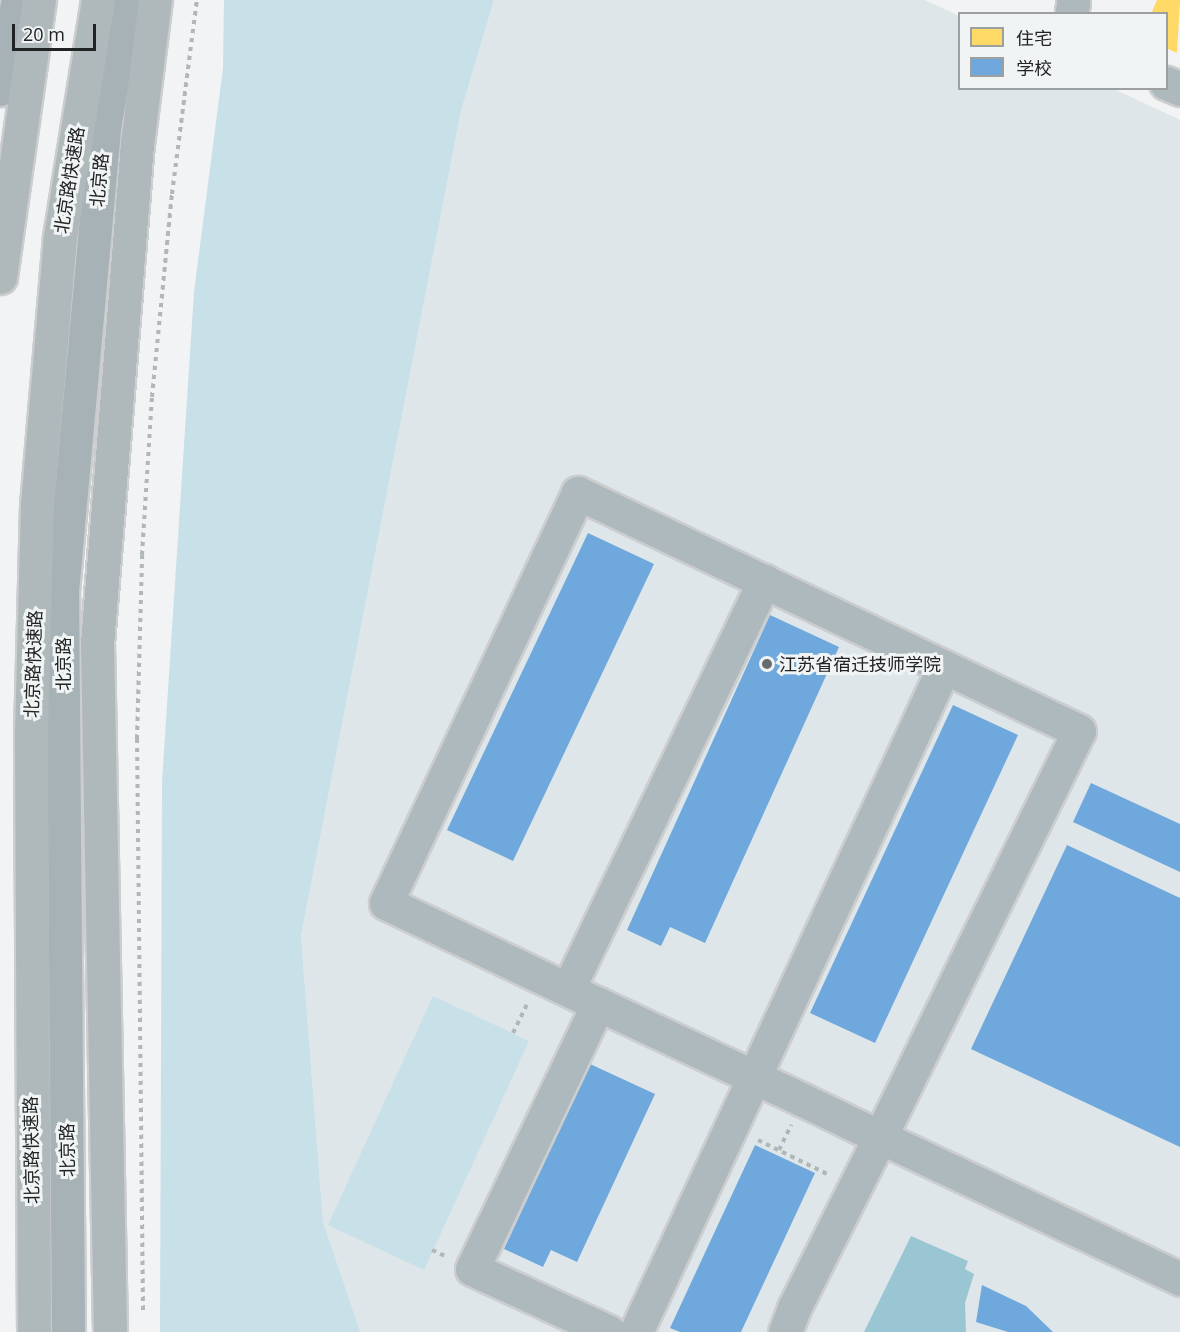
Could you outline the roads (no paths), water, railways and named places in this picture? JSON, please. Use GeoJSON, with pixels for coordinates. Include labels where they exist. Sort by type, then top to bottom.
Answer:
{"type":"FeatureCollection","features":[{"type":"Feature","properties":{"kind":"highway"},"geometry":{"type":"LineString","coordinates":[[0,277],[39,0]]}},
{"type":"Feature","properties":{"kind":"highway","name":"北京路快速路"},"geometry":{"type":"LineString","coordinates":[[34,1332],[31,734],[37,505],[60,237],[98,0]]}},
{"type":"Feature","properties":{"kind":"highway"},"geometry":{"type":"LineString","coordinates":[[110,1332],[111,1252],[97,644],[136,144],[155,0]]}},
{"type":"Feature","properties":{"kind":"main road"},"geometry":{"type":"LineString","coordinates":[[0,89],[18,0]]}},
{"type":"Feature","properties":{"kind":"main road","name":"北京路"},"geometry":{"type":"LineString","coordinates":[[68,1332],[62,591],[104,127],[127,0]]}},
{"type":"Feature","properties":{"kind":"lane"},"geometry":{"type":"LineString","coordinates":[[785,1332],[880,1137],[1080,731],[578,493],[386,903],[598,1004],[754,1077],[880,1137],[1180,1279]]}},
{"type":"Feature","properties":{"kind":"lane"},"geometry":{"type":"LineString","coordinates":[[568,989],[764,581]]}},
{"type":"Feature","properties":{"kind":"lane"},"geometry":{"type":"LineString","coordinates":[[636,1332],[944,667]]}},
{"type":"Feature","properties":{"kind":"lane"},"geometry":{"type":"LineString","coordinates":[[598,1004],[471,1269],[609,1332]]}},
{"type":"Feature","properties":{"kind":"water"},"geometry":{"type":"Polygon","coordinates":[[[911,1236],[968,1261],[965,1269],[974,1274],[965,1303],[966,1332],[864,1332],[911,1236]]]}},
{"type":"Feature","properties":{"kind":"place","name":"江苏省宿迁技师学院"},"geometry":{"type":"Point","coordinates":[767,664]}}]}
